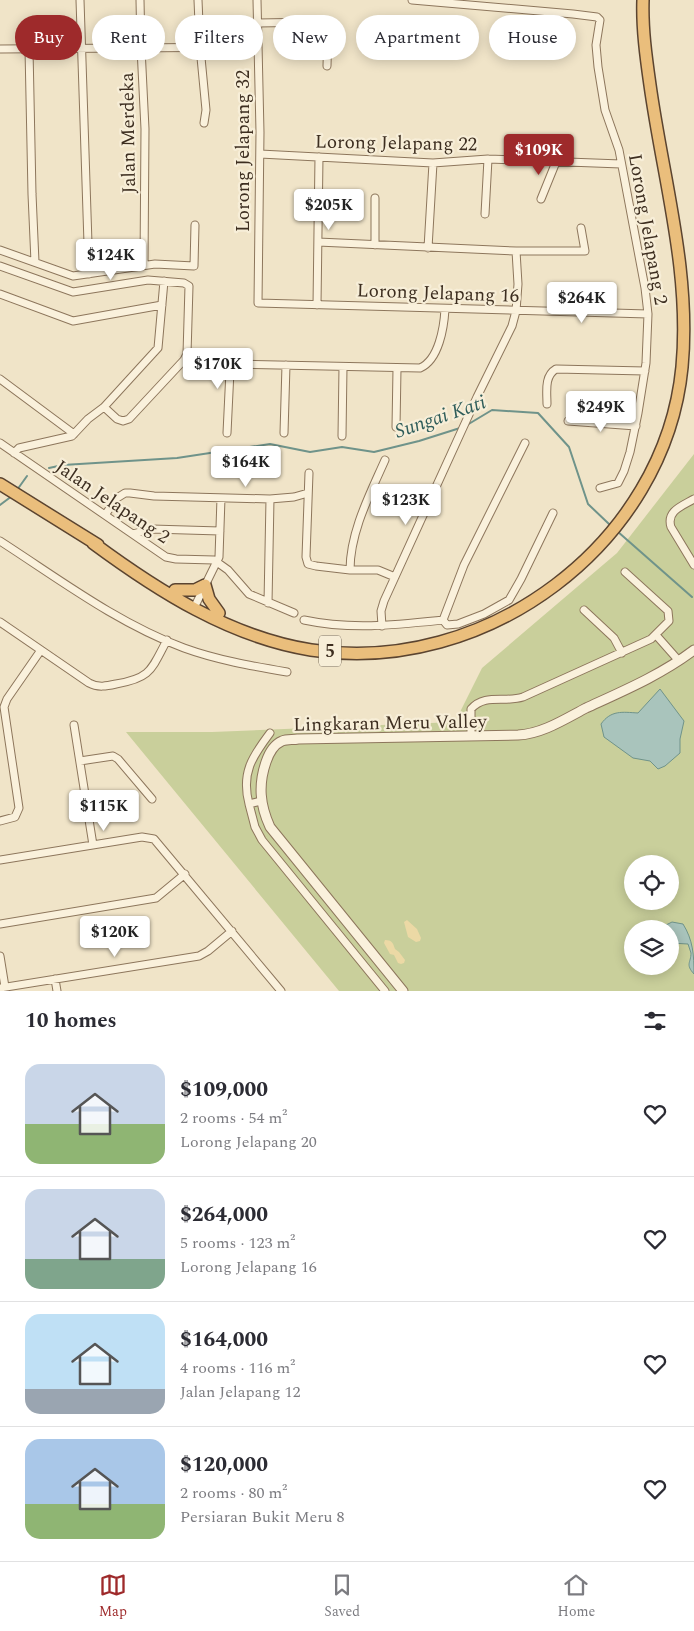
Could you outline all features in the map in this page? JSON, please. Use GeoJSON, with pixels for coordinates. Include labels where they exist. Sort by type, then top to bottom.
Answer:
{"type":"FeatureCollection","features":[{"type":"Feature","properties":{"kind":"highway","name":"5"},"geometry":{"type":"LineString","coordinates":[[94,542],[146,581],[252,633],[282,643],[314,650],[363,652],[394,650],[436,643],[471,632],[515,612],[549,591],[576,569],[603,542],[624,515],[646,481],[670,426],[679,388],[683,340],[683,295],[678,243],[653,108],[643,0]]}},
{"type":"Feature","properties":{"kind":"highway","name":"5"},"geometry":{"type":"LineString","coordinates":[[1,485],[176,590],[195,605],[284,637],[315,643],[363,645],[403,643],[471,632]]}},
{"type":"Feature","properties":{"kind":"highway"},"geometry":{"type":"LineString","coordinates":[[176,590],[195,590],[205,585],[209,599],[219,613]]}},
{"type":"Feature","properties":{"kind":"street"},"geometry":{"type":"LineString","coordinates":[[80,0],[81,15]]}},
{"type":"Feature","properties":{"kind":"street","name":"Jalan Merdeka"},"geometry":{"type":"LineString","coordinates":[[140,0],[140,15]]}},
{"type":"Feature","properties":{"kind":"street"},"geometry":{"type":"LineString","coordinates":[[198,0],[199,15]]}},
{"type":"Feature","properties":{"kind":"street","name":"Lorong Jelapang 32"},"geometry":{"type":"LineString","coordinates":[[256,0],[257,15]]}},
{"type":"Feature","properties":{"kind":"street"},"geometry":{"type":"LineString","coordinates":[[412,0],[433,1]]}},
{"type":"Feature","properties":{"kind":"street","name":"Lorong Jelapang 2"},"geometry":{"type":"LineString","coordinates":[[433,1],[573,14],[596,17],[600,20],[596,45],[605,110],[619,150],[645,288],[648,314],[645,371],[630,452],[620,480],[614,485],[600,488]]}},
{"type":"Feature","properties":{"kind":"street"},"geometry":{"type":"LineString","coordinates":[[263,23],[318,22],[325,24],[328,30],[327,66]]}},
{"type":"Feature","properties":{"kind":"street"},"geometry":{"type":"LineString","coordinates":[[0,48],[15,49]]}},
{"type":"Feature","properties":{"kind":"street"},"geometry":{"type":"LineString","coordinates":[[89,274],[82,49],[92,49]]}},
{"type":"Feature","properties":{"kind":"street"},"geometry":{"type":"LineString","coordinates":[[29,60],[35,262]]}},
{"type":"Feature","properties":{"kind":"street","name":"Jalan Merdeka"},"geometry":{"type":"LineString","coordinates":[[142,60],[145,129],[144,265]]}},
{"type":"Feature","properties":{"kind":"street"},"geometry":{"type":"LineString","coordinates":[[201,60],[206,116],[204,123]]}},
{"type":"Feature","properties":{"kind":"street","name":"Lorong Jelapang 32"},"geometry":{"type":"LineString","coordinates":[[258,60],[260,154],[258,303]]}},
{"type":"Feature","properties":{"kind":"street","name":"Lorong Jelapang 22"},"geometry":{"type":"LineString","coordinates":[[260,154],[433,163],[488,160],[621,164]]}},
{"type":"Feature","properties":{"kind":"street"},"geometry":{"type":"LineString","coordinates":[[317,305],[319,157]]}},
{"type":"Feature","properties":{"kind":"street"},"geometry":{"type":"LineString","coordinates":[[485,214],[488,160]]}},
{"type":"Feature","properties":{"kind":"street"},"geometry":{"type":"LineString","coordinates":[[541,199],[556,162]]}},
{"type":"Feature","properties":{"kind":"street"},"geometry":{"type":"LineString","coordinates":[[428,248],[433,163]]}},
{"type":"Feature","properties":{"kind":"street"},"geometry":{"type":"LineString","coordinates":[[375,198],[375,245]]}},
{"type":"Feature","properties":{"kind":"street"},"geometry":{"type":"LineString","coordinates":[[0,250],[73,276],[144,265],[194,266],[196,225]]}},
{"type":"Feature","properties":{"kind":"street"},"geometry":{"type":"LineString","coordinates":[[318,242],[516,251],[585,251],[581,228]]}},
{"type":"Feature","properties":{"kind":"street"},"geometry":{"type":"LineString","coordinates":[[382,626],[381,611],[395,577],[512,326],[516,311],[518,284],[516,251]]}},
{"type":"Feature","properties":{"kind":"street"},"geometry":{"type":"LineString","coordinates":[[0,266],[73,292],[148,280],[184,283],[190,288],[186,357],[129,419],[123,421],[117,419],[104,408]]}},
{"type":"Feature","properties":{"kind":"street"},"geometry":{"type":"LineString","coordinates":[[14,453],[19,448],[65,439],[74,434],[88,419],[104,408],[158,348],[164,281]]}},
{"type":"Feature","properties":{"kind":"street"},"geometry":{"type":"LineString","coordinates":[[0,294],[73,321],[162,305]]}},
{"type":"Feature","properties":{"kind":"street","name":"Lorong Jelapang 16"},"geometry":{"type":"LineString","coordinates":[[258,303],[648,314]]}},
{"type":"Feature","properties":{"kind":"street"},"geometry":{"type":"LineString","coordinates":[[227,433],[230,367],[236,364],[420,368],[429,363],[443,330],[444,309]]}},
{"type":"Feature","properties":{"kind":"street"},"geometry":{"type":"LineString","coordinates":[[284,433],[286,366]]}},
{"type":"Feature","properties":{"kind":"street"},"geometry":{"type":"LineString","coordinates":[[342,436],[343,367]]}},
{"type":"Feature","properties":{"kind":"street"},"geometry":{"type":"LineString","coordinates":[[396,427],[397,369]]}},
{"type":"Feature","properties":{"kind":"street"},"geometry":{"type":"LineString","coordinates":[[547,404],[548,379],[551,372],[556,369],[645,371]]}},
{"type":"Feature","properties":{"kind":"street"},"geometry":{"type":"LineString","coordinates":[[0,379],[74,434]]}},
{"type":"Feature","properties":{"kind":"street"},"geometry":{"type":"LineString","coordinates":[[568,420],[636,426]]}},
{"type":"Feature","properties":{"kind":"street","name":"Jalan Jelapang 2"},"geometry":{"type":"LineString","coordinates":[[0,443],[171,559],[210,560],[217,562]]}},
{"type":"Feature","properties":{"kind":"street"},"geometry":{"type":"LineString","coordinates":[[443,620],[464,565],[524,443]]}},
{"type":"Feature","properties":{"kind":"street"},"geometry":{"type":"LineString","coordinates":[[350,570],[351,553],[360,521],[385,460]]}},
{"type":"Feature","properties":{"kind":"street"},"geometry":{"type":"LineString","coordinates":[[309,473],[306,557],[308,564],[350,570],[378,570],[395,577]]}},
{"type":"Feature","properties":{"kind":"street"},"geometry":{"type":"LineString","coordinates":[[105,515],[118,498],[125,493],[270,499],[294,497],[308,493]]}},
{"type":"Feature","properties":{"kind":"street"},"geometry":{"type":"LineString","coordinates":[[195,605],[217,562],[220,552],[221,498]]}},
{"type":"Feature","properties":{"kind":"street"},"geometry":{"type":"LineString","coordinates":[[268,602],[270,499]]}},
{"type":"Feature","properties":{"kind":"street"},"geometry":{"type":"LineString","coordinates":[[694,499],[674,512],[670,520],[671,527],[694,564]]}},
{"type":"Feature","properties":{"kind":"street"},"geometry":{"type":"LineString","coordinates":[[443,620],[447,625],[458,624],[496,609],[509,600],[553,513]]}},
{"type":"Feature","properties":{"kind":"street"},"geometry":{"type":"LineString","coordinates":[[133,534],[152,529],[220,531]]}},
{"type":"Feature","properties":{"kind":"street"},"geometry":{"type":"LineString","coordinates":[[0,541],[120,619],[182,647],[217,658],[287,672]]}},
{"type":"Feature","properties":{"kind":"street"},"geometry":{"type":"LineString","coordinates":[[217,562],[228,570],[249,594],[294,613]]}},
{"type":"Feature","properties":{"kind":"street"},"geometry":{"type":"LineString","coordinates":[[470,736],[471,709],[479,702],[523,697],[656,635],[669,621],[668,610],[625,572]]}},
{"type":"Feature","properties":{"kind":"street"},"geometry":{"type":"LineString","coordinates":[[584,610],[614,638],[622,652]]}},
{"type":"Feature","properties":{"kind":"street"},"geometry":{"type":"LineString","coordinates":[[304,620],[349,626],[382,626],[443,620]]}},
{"type":"Feature","properties":{"kind":"street"},"geometry":{"type":"LineString","coordinates":[[0,622],[96,686],[133,681],[145,675],[155,663],[168,640]]}},
{"type":"Feature","properties":{"kind":"street"},"geometry":{"type":"LineString","coordinates":[[656,635],[679,661]]}},
{"type":"Feature","properties":{"kind":"street"},"geometry":{"type":"LineString","coordinates":[[0,821],[15,817],[19,808],[4,716],[5,703],[41,650]]}},
{"type":"Feature","properties":{"kind":"street","name":"Lingkaran Meru Valley"},"geometry":{"type":"LineString","coordinates":[[403,991],[275,835],[261,801],[261,780],[271,749],[282,741],[298,739],[518,736],[534,732],[605,699],[679,661],[694,650]]}},
{"type":"Feature","properties":{"kind":"street"},"geometry":{"type":"LineString","coordinates":[[74,725],[93,844]]}},
{"type":"Feature","properties":{"kind":"street"},"geometry":{"type":"LineString","coordinates":[[270,733],[249,764],[245,783],[255,827],[262,840],[385,991]]}},
{"type":"Feature","properties":{"kind":"street"},"geometry":{"type":"LineString","coordinates":[[80,761],[113,756],[118,759],[152,799]]}},
{"type":"Feature","properties":{"kind":"street"},"geometry":{"type":"LineString","coordinates":[[249,804],[261,801]]}},
{"type":"Feature","properties":{"kind":"street"},"geometry":{"type":"LineString","coordinates":[[0,860],[93,844],[150,837],[158,841],[278,990]]}},
{"type":"Feature","properties":{"kind":"street"},"geometry":{"type":"LineString","coordinates":[[0,924],[156,898],[185,874]]}},
{"type":"Feature","properties":{"kind":"street"},"geometry":{"type":"LineString","coordinates":[[0,956],[2,987],[199,956],[232,931]]}},
{"type":"Feature","properties":{"kind":"street"},"geometry":{"type":"LineString","coordinates":[[354,951],[364,943]]}},
{"type":"Feature","properties":{"kind":"street"},"geometry":{"type":"LineString","coordinates":[[55,978],[57,991]]}},
{"type":"Feature","properties":{"kind":"green space"},"geometry":{"type":"Polygon","coordinates":[[[694,454],[694,991],[339,991],[126,732],[212,732],[455,722],[482,668],[617,553],[694,454]]]}},
{"type":"Feature","properties":{"kind":"sand"},"geometry":{"type":"Polygon","coordinates":[[[407,920],[417,929],[421,938],[420,941],[416,942],[408,937],[404,922],[407,920]]]}},
{"type":"Feature","properties":{"kind":"sand"},"geometry":{"type":"Polygon","coordinates":[[[385,940],[392,942],[395,949],[405,960],[404,963],[398,963],[394,955],[390,954],[384,943],[385,940]]]}},
{"type":"Feature","properties":{"kind":"water"},"geometry":{"type":"Polygon","coordinates":[[[660,689],[684,721],[680,739],[680,753],[665,766],[658,769],[650,761],[633,758],[604,737],[601,724],[613,714],[622,712],[638,713],[660,689]]]}},
{"type":"Feature","properties":{"kind":"water"},"geometry":{"type":"Polygon","coordinates":[[[679,923],[683,924],[691,942],[694,974],[689,966],[691,953],[688,944],[679,944],[679,923]]]}},
{"type":"Feature","properties":{"kind":"waterway","name":"Sungai Kati"},"geometry":{"type":"LineString","coordinates":[[467,425],[492,410],[538,413],[569,447],[588,504],[609,524]]}},
{"type":"Feature","properties":{"kind":"waterway","name":"Sungai Kati"},"geometry":{"type":"LineString","coordinates":[[49,468],[63,465],[177,458],[270,444],[310,452],[342,447],[374,452],[419,441],[460,428]]}},
{"type":"Feature","properties":{"kind":"waterway","name":"Sungai Kati"},"geometry":{"type":"LineString","coordinates":[[17,490],[27,476]]}},
{"type":"Feature","properties":{"kind":"waterway","name":"Sungai Kati"},"geometry":{"type":"LineString","coordinates":[[0,505],[12,496]]}},
{"type":"Feature","properties":{"kind":"waterway","name":"Sungai Kati"},"geometry":{"type":"LineString","coordinates":[[617,531],[692,597]]}}]}
